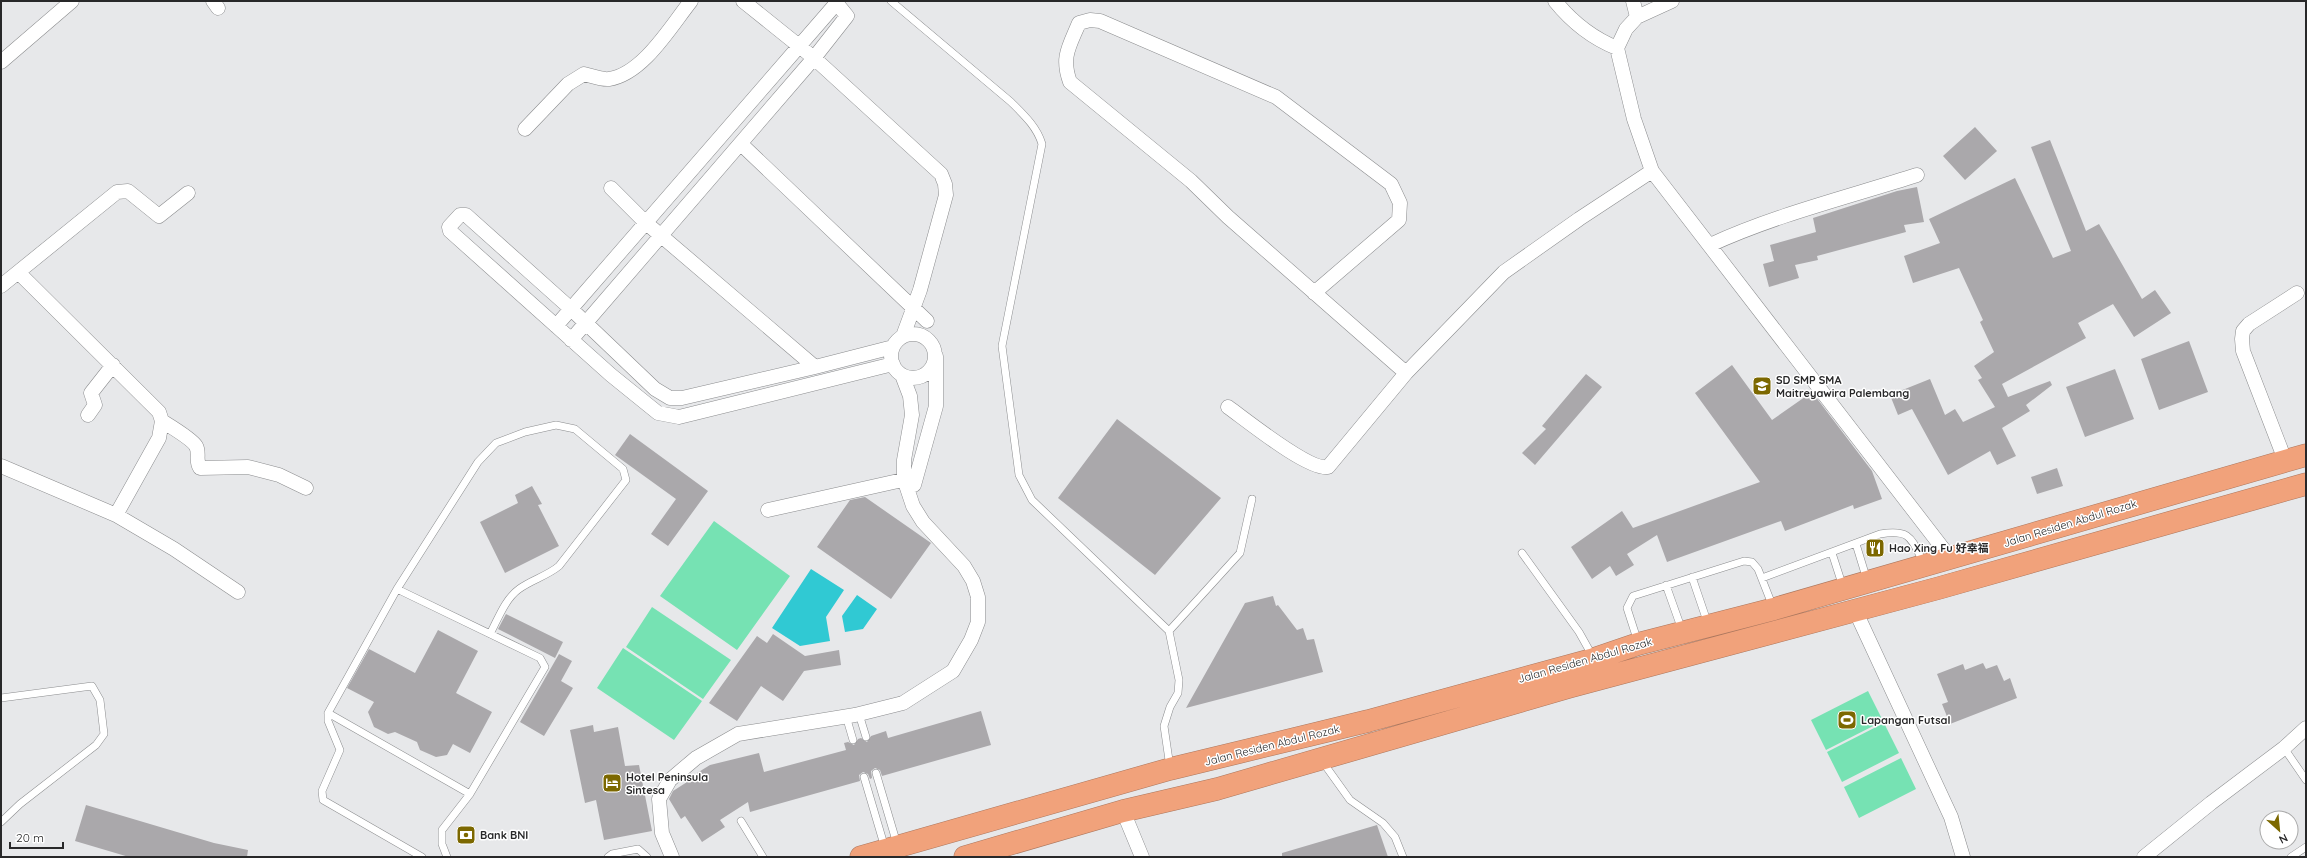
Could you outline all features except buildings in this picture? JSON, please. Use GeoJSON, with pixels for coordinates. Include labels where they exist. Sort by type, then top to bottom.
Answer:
{"type":"FeatureCollection","features":[{"type":"Feature","properties":{"kind":"highway","name":"Jalan Residen Abdul Rozak"},"geometry":{"type":"LineString","coordinates":[[861,857],[1170,769],[1368,721],[1594,658],[1638,644],[1774,609],[2296,457]]}},
{"type":"Feature","properties":{"kind":"highway"},"geometry":{"type":"LineString","coordinates":[[2296,457],[2301,486]]}},
{"type":"Feature","properties":{"kind":"highway","name":"Jalan Residen Abdul Rozak"},"geometry":{"type":"LineString","coordinates":[[965,857],[1002,849],[1123,811],[1217,789],[1569,687],[1855,610],[2301,486]]}},
{"type":"Feature","properties":{"kind":"street"},"geometry":{"type":"LineString","coordinates":[[1,62],[72,1]]}},
{"type":"Feature","properties":{"kind":"street"},"geometry":{"type":"LineString","coordinates":[[525,129],[568,84],[584,74],[607,79],[625,75],[647,57],[691,1]]}},
{"type":"Feature","properties":{"kind":"street"},"geometry":{"type":"LineString","coordinates":[[743,1],[814,58],[941,174],[945,184],[946,195],[920,290],[903,336],[893,347],[815,368],[734,384],[682,398],[670,398],[655,389],[570,308],[466,215],[460,215],[449,225],[450,230],[611,376],[658,413],[665,415],[679,417],[740,402],[898,369],[916,377],[930,370],[936,356]]}},
{"type":"Feature","properties":{"kind":"street"},"geometry":{"type":"LineString","coordinates":[[1555,1],[1565,14],[1590,36],[1617,48]]}},
{"type":"Feature","properties":{"kind":"street"},"geometry":{"type":"LineString","coordinates":[[1633,1],[1637,16]]}},
{"type":"Feature","properties":{"kind":"street"},"geometry":{"type":"LineString","coordinates":[[1672,1],[1637,16],[1626,29],[1617,48],[1634,119],[1652,171],[1950,559]]}},
{"type":"Feature","properties":{"kind":"street"},"geometry":{"type":"LineString","coordinates":[[556,326],[570,308],[800,47],[834,6],[838,5],[847,16],[814,58],[572,340]]}},
{"type":"Feature","properties":{"kind":"street"},"geometry":{"type":"LineString","coordinates":[[1314,293],[1399,220],[1400,203],[1391,184],[1276,97],[1100,21],[1090,20],[1079,23],[1067,50],[1064,68],[1070,82],[1191,181],[1314,293],[1406,374]]}},
{"type":"Feature","properties":{"kind":"street"},"geometry":{"type":"LineString","coordinates":[[741,144],[927,321]]}},
{"type":"Feature","properties":{"kind":"street"},"geometry":{"type":"LineString","coordinates":[[1228,406],[1280,445],[1322,468],[1328,467],[1406,374],[1504,272],[1579,218],[1652,171]]}},
{"type":"Feature","properties":{"kind":"street"},"geometry":{"type":"LineString","coordinates":[[1710,245],[1736,233],[1768,222],[1917,175]]}},
{"type":"Feature","properties":{"kind":"street"},"geometry":{"type":"LineString","coordinates":[[611,188],[645,222],[815,368]]}},
{"type":"Feature","properties":{"kind":"street"},"geometry":{"type":"LineString","coordinates":[[1,286],[19,273],[117,192],[128,191],[159,216],[188,193]]}},
{"type":"Feature","properties":{"kind":"street"},"geometry":{"type":"LineString","coordinates":[[19,273],[159,412],[162,421],[160,438],[116,516]]}},
{"type":"Feature","properties":{"kind":"street"},"geometry":{"type":"LineString","coordinates":[[910,478],[936,406],[936,356],[931,342],[920,290]]}},
{"type":"Feature","properties":{"kind":"street"},"geometry":{"type":"LineString","coordinates":[[2296,457],[2247,362],[2242,339],[2244,331],[2249,324],[2298,293]]}},
{"type":"Feature","properties":{"kind":"street"},"geometry":{"type":"LineString","coordinates":[[903,336],[919,335],[931,342]]}},
{"type":"Feature","properties":{"kind":"street"},"geometry":{"type":"LineString","coordinates":[[672,857],[662,833],[659,799],[664,789],[678,772],[696,758],[738,734],[853,715],[903,703],[953,671],[971,640],[978,622],[978,598],[973,581],[964,566],[923,522],[910,496],[910,478],[904,460],[912,415],[910,396],[898,369],[893,347]]}},
{"type":"Feature","properties":{"kind":"street"},"geometry":{"type":"LineString","coordinates":[[88,415],[95,405],[91,393],[113,365]]}},
{"type":"Feature","properties":{"kind":"street"},"geometry":{"type":"LineString","coordinates":[[734,384],[740,402]]}},
{"type":"Feature","properties":{"kind":"street"},"geometry":{"type":"LineString","coordinates":[[665,415],[670,398]]}},
{"type":"Feature","properties":{"kind":"street"},"geometry":{"type":"LineString","coordinates":[[162,421],[194,444],[198,451],[197,461],[202,468],[248,468],[278,475],[306,488]]}},
{"type":"Feature","properties":{"kind":"street"},"geometry":{"type":"LineString","coordinates":[[1,466],[116,516],[174,549],[238,592]]}},
{"type":"Feature","properties":{"kind":"street"},"geometry":{"type":"LineString","coordinates":[[768,510],[910,478]]}},
{"type":"Feature","properties":{"kind":"street"},"geometry":{"type":"LineString","coordinates":[[1855,610],[1951,818],[1963,857]]}},
{"type":"Feature","properties":{"kind":"street"},"geometry":{"type":"LineString","coordinates":[[2144,857],[2211,803],[2284,748],[2306,728]]}},
{"type":"Feature","properties":{"kind":"street"},"geometry":{"type":"LineString","coordinates":[[1123,811],[1142,857]]}},
{"type":"Feature","properties":{"kind":"lane"},"geometry":{"type":"LineString","coordinates":[[891,1],[1011,102],[1029,120],[1040,136],[1042,144],[1002,346],[1019,475],[1032,500],[1169,631],[1179,680],[1178,693],[1170,707],[1164,726],[1170,769]]}},
{"type":"Feature","properties":{"kind":"lane"},"geometry":{"type":"LineString","coordinates":[[422,857],[324,800],[322,791],[340,750],[328,721],[328,713],[397,589],[478,462],[496,443],[525,432],[556,425],[575,430],[623,469],[626,480],[559,566],[549,574],[518,589],[510,597],[490,634]]}},
{"type":"Feature","properties":{"kind":"lane"},"geometry":{"type":"LineString","coordinates":[[1169,631],[1240,553],[1252,499]]}},
{"type":"Feature","properties":{"kind":"lane"},"geometry":{"type":"LineString","coordinates":[[1762,578],[1880,534],[1896,532],[1905,534],[1914,544],[1925,566]]}},
{"type":"Feature","properties":{"kind":"lane"},"geometry":{"type":"LineString","coordinates":[[1856,544],[1868,582]]}},
{"type":"Feature","properties":{"kind":"lane"},"geometry":{"type":"LineString","coordinates":[[1522,553],[1579,632],[1594,658]]}},
{"type":"Feature","properties":{"kind":"lane"},"geometry":{"type":"LineString","coordinates":[[1832,553],[1844,589]]}},
{"type":"Feature","properties":{"kind":"lane"},"geometry":{"type":"LineString","coordinates":[[1638,644],[1627,608],[1629,601],[1633,596],[1744,561],[1755,565],[1762,578],[1774,609]]}},
{"type":"Feature","properties":{"kind":"lane"},"geometry":{"type":"LineString","coordinates":[[1692,577],[1709,626]]}},
{"type":"Feature","properties":{"kind":"lane"},"geometry":{"type":"LineString","coordinates":[[1666,585],[1683,632]]}},
{"type":"Feature","properties":{"kind":"lane"},"geometry":{"type":"LineString","coordinates":[[397,589],[540,658],[546,667],[470,794],[442,830],[442,844],[447,857]]}},
{"type":"Feature","properties":{"kind":"lane"},"geometry":{"type":"LineString","coordinates":[[1,698],[92,686],[100,700],[104,734],[96,745],[20,804],[1,822]]}},
{"type":"Feature","properties":{"kind":"lane"},"geometry":{"type":"LineString","coordinates":[[328,713],[470,794]]}},
{"type":"Feature","properties":{"kind":"lane"},"geometry":{"type":"LineString","coordinates":[[853,715],[866,737]]}},
{"type":"Feature","properties":{"kind":"lane"},"geometry":{"type":"LineString","coordinates":[[853,715],[854,740]]}},
{"type":"Feature","properties":{"kind":"lane"},"geometry":{"type":"LineString","coordinates":[[2284,748],[2306,780]]}},
{"type":"Feature","properties":{"kind":"lane"},"geometry":{"type":"LineString","coordinates":[[1321,759],[1350,800],[1383,823],[1395,837],[1404,857]]}},
{"type":"Feature","properties":{"kind":"lane"},"geometry":{"type":"LineString","coordinates":[[876,773],[892,848]]}},
{"type":"Feature","properties":{"kind":"lane"},"geometry":{"type":"LineString","coordinates":[[864,777],[892,848]]}},
{"type":"Feature","properties":{"kind":"lane"},"geometry":{"type":"LineString","coordinates":[[741,821],[763,857]]}},
{"type":"Feature","properties":{"kind":"lane"},"geometry":{"type":"LineString","coordinates":[[2292,857],[2306,847]]}},
{"type":"Feature","properties":{"kind":"lane"},"geometry":{"type":"LineString","coordinates":[[608,857],[612,854],[638,849],[647,857]]}},
{"type":"Feature","properties":{"kind":"green space"},"geometry":{"type":"Polygon","coordinates":[[[714,521],[790,576],[737,650],[660,596],[714,521]]]}},
{"type":"Feature","properties":{"kind":"green space"},"geometry":{"type":"Polygon","coordinates":[[[652,607],[731,660],[703,699],[626,647],[652,607]]]}},
{"type":"Feature","properties":{"kind":"green space"},"geometry":{"type":"Polygon","coordinates":[[[623,648],[702,701],[674,740],[597,688],[623,648]]]}},
{"type":"Feature","properties":{"kind":"green space","name":"Lapangan Futsal"},"geometry":{"type":"Polygon","coordinates":[[[1868,691],[1883,721],[1826,750],[1811,720],[1868,691]]]}},
{"type":"Feature","properties":{"kind":"green space","name":"Lapangan Futsal"},"geometry":{"type":"Polygon","coordinates":[[[1884,723],[1899,753],[1842,782],[1827,752],[1884,723]]]}},
{"type":"Feature","properties":{"kind":"green space","name":"Lapangan Futsal"},"geometry":{"type":"Polygon","coordinates":[[[1901,758],[1916,789],[1859,818],[1844,787],[1901,758]]]}},
{"type":"Feature","properties":{"kind":"water"},"geometry":{"type":"Polygon","coordinates":[[[811,569],[844,590],[826,617],[830,641],[800,646],[772,628],[811,569]]]}},
{"type":"Feature","properties":{"kind":"water"},"geometry":{"type":"Polygon","coordinates":[[[857,595],[877,609],[863,629],[845,632],[842,616],[857,595]]]}},
{"type":"Feature","properties":{"kind":"place","name":"SD SMP SMA Maitreyawira Palembang"},"geometry":{"type":"Point","coordinates":[1762,386]}},
{"type":"Feature","properties":{"kind":"place","name":"Hao Xing Fu 好幸福"},"geometry":{"type":"Point","coordinates":[1875,548]}},
{"type":"Feature","properties":{"kind":"place","name":"Lapangan Futsal"},"geometry":{"type":"Point","coordinates":[1847,720]}},
{"type":"Feature","properties":{"kind":"place","name":"Hotel Peninsula Sintesa"},"geometry":{"type":"Point","coordinates":[612,783]}},
{"type":"Feature","properties":{"kind":"place","name":"Bank BNI"},"geometry":{"type":"Point","coordinates":[466,835]}}]}
